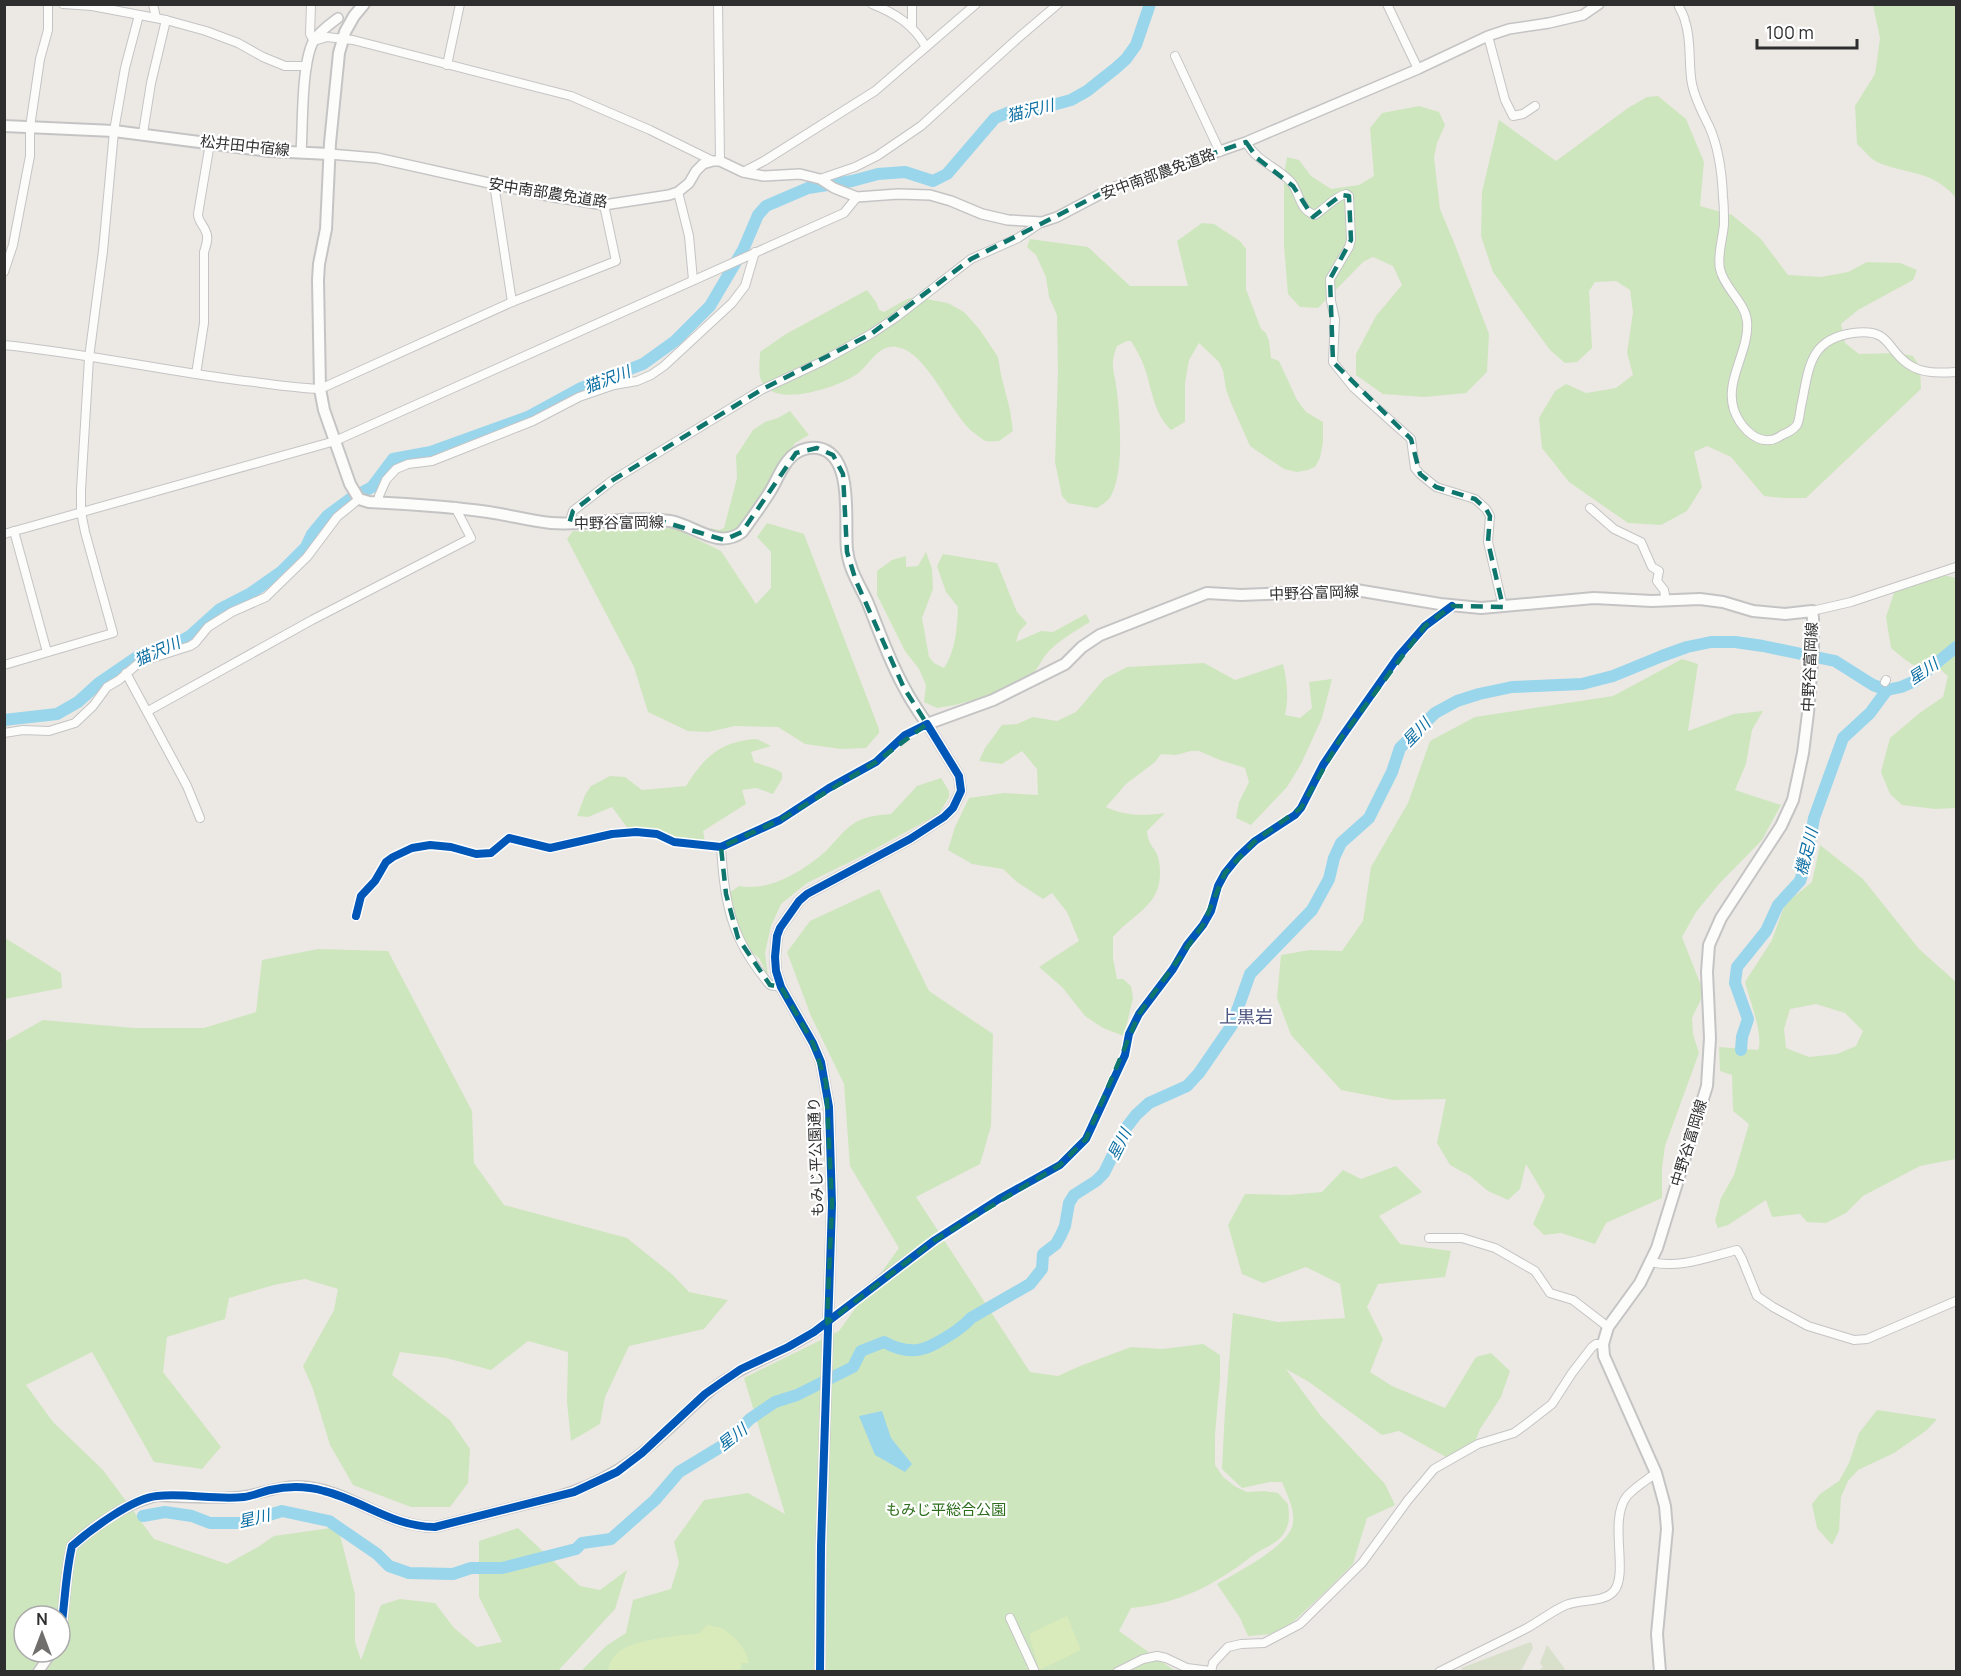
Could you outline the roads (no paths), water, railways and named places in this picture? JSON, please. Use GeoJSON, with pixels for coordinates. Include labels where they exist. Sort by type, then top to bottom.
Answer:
{"type":"FeatureCollection","features":[{"type":"Feature","properties":{"kind":"main road"},"geometry":{"type":"LineString","coordinates":[[357,496],[324,410],[320,388],[318,264],[326,229],[329,154],[342,39],[354,16],[364,4]]}},
{"type":"Feature","properties":{"kind":"main road","name":"松井田中宿線"},"geometry":{"type":"LineString","coordinates":[[4,126],[114,130],[268,151],[329,154]]}},
{"type":"Feature","properties":{"kind":"main road","name":"中野谷富岡線"},"geometry":{"type":"LineString","coordinates":[[357,496],[378,502],[455,507],[548,523],[654,519],[673,521],[724,540],[742,532],[786,464],[796,453],[805,449],[817,448],[827,451],[839,461],[843,474],[847,552],[856,581],[904,688],[927,724],[993,700],[1065,664],[1082,647],[1100,635],[1207,593],[1241,596],[1356,590],[1452,606],[1481,608],[1594,598],[1711,600],[1762,612],[1785,614],[1812,611],[1813,648],[1806,733],[1793,800],[1781,826],[1720,918],[1709,945],[1707,972],[1710,1038],[1707,1086],[1651,1262],[1635,1291],[1608,1327],[1603,1344]]}},
{"type":"Feature","properties":{"kind":"main road"},"geometry":{"type":"LineString","coordinates":[[1603,1344],[1604,1356],[1656,1473],[1662,1494],[1667,1529],[1656,1634],[1659,1671]]}},
{"type":"Feature","properties":{"kind":"street"},"geometry":{"type":"LineString","coordinates":[[4,272],[13,245],[30,156],[30,126],[40,59],[48,30],[48,4]]}},
{"type":"Feature","properties":{"kind":"street"},"geometry":{"type":"LineString","coordinates":[[63,4],[92,6],[166,20],[238,43],[285,66],[307,66]]}},
{"type":"Feature","properties":{"kind":"street"},"geometry":{"type":"LineString","coordinates":[[153,4],[156,18]]}},
{"type":"Feature","properties":{"kind":"street"},"geometry":{"type":"LineString","coordinates":[[311,4],[310,34],[314,41]]}},
{"type":"Feature","properties":{"kind":"street"},"geometry":{"type":"LineString","coordinates":[[447,65],[460,4]]}},
{"type":"Feature","properties":{"kind":"street"},"geometry":{"type":"LineString","coordinates":[[716,161],[718,4]]}},
{"type":"Feature","properties":{"kind":"street"},"geometry":{"type":"LineString","coordinates":[[872,4],[912,26],[926,46]]}},
{"type":"Feature","properties":{"kind":"street"},"geometry":{"type":"LineString","coordinates":[[912,4],[912,26]]}},
{"type":"Feature","properties":{"kind":"street"},"geometry":{"type":"LineString","coordinates":[[743,172],[866,97],[976,4]]}},
{"type":"Feature","properties":{"kind":"street"},"geometry":{"type":"LineString","coordinates":[[820,179],[855,167],[877,156],[913,132],[1058,4]]}},
{"type":"Feature","properties":{"kind":"street"},"geometry":{"type":"LineString","coordinates":[[1387,4],[1418,69]]}},
{"type":"Feature","properties":{"kind":"street","name":"安中南部農免道路"},"geometry":{"type":"LineString","coordinates":[[716,161],[743,172],[764,176],[800,174],[820,179],[834,188],[857,197],[897,194],[930,195],[982,214],[1008,220],[1042,222],[1057,217],[1110,189],[1246,142],[1418,69],[1488,36],[1509,29],[1582,15],[1599,4]]}},
{"type":"Feature","properties":{"kind":"street"},"geometry":{"type":"LineString","coordinates":[[1678,4],[1686,23],[1692,84],[1700,110],[1716,146],[1720,167],[1724,223],[1719,257],[1720,268],[1724,281],[1745,315],[1747,323],[1746,336],[1732,391],[1735,411],[1740,422],[1748,432],[1758,438],[1770,440],[1788,433],[1797,425],[1808,372],[1815,354],[1823,344],[1852,333],[1882,336],[1910,365],[1923,371],[1956,372]]}},
{"type":"Feature","properties":{"kind":"street"},"geometry":{"type":"LineString","coordinates":[[4,665],[113,633],[81,512],[89,358],[103,251],[114,130],[125,69],[139,15]]}},
{"type":"Feature","properties":{"kind":"street"},"geometry":{"type":"LineString","coordinates":[[301,152],[309,53],[314,41],[328,25],[339,18]]}},
{"type":"Feature","properties":{"kind":"street"},"geometry":{"type":"LineString","coordinates":[[143,133],[151,83],[166,20]]}},
{"type":"Feature","properties":{"kind":"street"},"geometry":{"type":"LineString","coordinates":[[1488,36],[1505,100],[1513,116],[1523,114],[1535,106]]}},
{"type":"Feature","properties":{"kind":"street"},"geometry":{"type":"LineString","coordinates":[[314,41],[327,37],[379,45],[447,65],[571,96],[716,161]]}},
{"type":"Feature","properties":{"kind":"street"},"geometry":{"type":"LineString","coordinates":[[1175,56],[1220,152]]}},
{"type":"Feature","properties":{"kind":"street"},"geometry":{"type":"LineString","coordinates":[[1246,142],[1257,158],[1283,175],[1293,186],[1302,205],[1310,213],[1320,212],[1341,195],[1349,196],[1351,240],[1330,279],[1335,319],[1333,362],[1353,387],[1411,439],[1415,468],[1419,474],[1436,487],[1475,499],[1486,509],[1490,516],[1488,542],[1503,607]]}},
{"type":"Feature","properties":{"kind":"street"},"geometry":{"type":"LineString","coordinates":[[196,374],[204,323],[204,252],[207,241],[207,233],[198,219],[198,214],[210,143]]}},
{"type":"Feature","properties":{"kind":"street","name":"安中南部農免道路"},"geometry":{"type":"LineString","coordinates":[[329,154],[376,158],[604,205],[678,192]]}},
{"type":"Feature","properties":{"kind":"street"},"geometry":{"type":"LineString","coordinates":[[693,280],[688,236],[678,192],[689,183],[696,171],[704,164],[716,161]]}},
{"type":"Feature","properties":{"kind":"street"},"geometry":{"type":"LineString","coordinates":[[494,184],[512,302]]}},
{"type":"Feature","properties":{"kind":"street"},"geometry":{"type":"LineString","coordinates":[[4,534],[335,441],[844,213],[857,197]]}},
{"type":"Feature","properties":{"kind":"street"},"geometry":{"type":"LineString","coordinates":[[4,345],[47,349],[89,358],[297,388],[320,388],[512,302],[616,261],[604,205]]}},
{"type":"Feature","properties":{"kind":"street"},"geometry":{"type":"LineString","coordinates":[[569,524],[573,511],[613,480],[761,390],[820,362],[871,334],[971,259],[1018,238],[1042,222]]}},
{"type":"Feature","properties":{"kind":"street"},"geometry":{"type":"LineString","coordinates":[[378,502],[386,480],[396,470],[408,464],[432,461],[533,421],[579,397],[614,384],[637,381],[651,375],[664,366],[732,303],[746,286],[756,252]]}},
{"type":"Feature","properties":{"kind":"street"},"geometry":{"type":"LineString","coordinates":[[4,733],[23,730],[49,731],[75,723],[93,706],[107,687],[140,662],[190,646],[208,627],[232,612],[266,597],[307,557],[337,517],[357,496]]}},
{"type":"Feature","properties":{"kind":"street"},"geometry":{"type":"LineString","coordinates":[[148,711],[312,620],[471,538],[455,507]]}},
{"type":"Feature","properties":{"kind":"street"},"geometry":{"type":"LineString","coordinates":[[1590,508],[1614,529],[1641,542],[1652,567],[1659,571],[1657,581],[1664,590],[1666,601]]}},
{"type":"Feature","properties":{"kind":"street"},"geometry":{"type":"LineString","coordinates":[[14,531],[47,652]]}},
{"type":"Feature","properties":{"kind":"street"},"geometry":{"type":"LineString","coordinates":[[1812,611],[1851,602],[1956,567]]}},
{"type":"Feature","properties":{"kind":"street"},"geometry":{"type":"LineString","coordinates":[[65,1604],[67,1569],[72,1546],[122,1511],[147,1498],[158,1496],[245,1497],[272,1489],[300,1486],[346,1498],[388,1518],[420,1527],[435,1527],[574,1492],[617,1472],[642,1453],[705,1394],[741,1369],[788,1347],[827,1323],[935,1240],[999,1199],[1060,1165],[1086,1139],[1125,1054],[1129,1034],[1139,1014],[1203,925],[1211,911],[1224,873],[1238,856],[1295,815],[1301,808],[1323,765],[1398,657],[1425,626],[1452,606]]}},
{"type":"Feature","properties":{"kind":"street"},"geometry":{"type":"LineString","coordinates":[[126,673],[187,786],[200,818]]}},
{"type":"Feature","properties":{"kind":"street"},"geometry":{"type":"LineString","coordinates":[[356,916],[361,896],[375,880],[386,862],[398,854],[420,846],[439,845],[484,854],[494,852],[509,838],[550,848],[612,834],[636,832],[657,834],[674,842],[721,847],[780,820],[829,788],[876,762],[905,735],[927,724]]}},
{"type":"Feature","properties":{"kind":"street","name":"もみじ平公園通り"},"geometry":{"type":"LineString","coordinates":[[820,1671],[821,1546],[832,1204],[829,1107],[817,1052],[781,987],[775,965],[777,936],[799,901],[807,894],[930,827],[953,808],[959,798],[961,784],[957,770],[927,724]]}},
{"type":"Feature","properties":{"kind":"street"},"geometry":{"type":"LineString","coordinates":[[721,847],[726,894],[738,938],[770,985],[781,987]]}},
{"type":"Feature","properties":{"kind":"street"},"geometry":{"type":"LineString","coordinates":[[1429,1238],[1462,1238],[1495,1248],[1535,1270],[1550,1293],[1574,1300],[1608,1327]]}},
{"type":"Feature","properties":{"kind":"street"},"geometry":{"type":"LineString","coordinates":[[1651,1262],[1671,1265],[1737,1250],[1757,1296],[1808,1326],[1854,1340],[1867,1339],[1956,1300]]}},
{"type":"Feature","properties":{"kind":"street"},"geometry":{"type":"LineString","coordinates":[[1117,1671],[1143,1659],[1156,1656],[1166,1658],[1186,1668],[1210,1671],[1213,1663],[1228,1647],[1264,1643],[1300,1624],[1362,1563],[1434,1469],[1466,1450],[1514,1433],[1525,1425],[1551,1404],[1592,1347],[1596,1344],[1603,1344]]}},
{"type":"Feature","properties":{"kind":"street"},"geometry":{"type":"LineString","coordinates":[[1439,1671],[1528,1628],[1560,1608],[1576,1602],[1603,1598],[1612,1593],[1619,1580],[1621,1509],[1629,1495],[1656,1473]]}},
{"type":"Feature","properties":{"kind":"street"},"geometry":{"type":"LineString","coordinates":[[1010,1617],[1035,1671]]}},
{"type":"Feature","properties":{"kind":"water"},"geometry":{"type":"Polygon","coordinates":[[[882,1411],[891,1438],[912,1464],[905,1472],[875,1455],[859,1416],[882,1411]]]}},
{"type":"Feature","properties":{"kind":"waterway","name":"猫沢川"},"geometry":{"type":"LineString","coordinates":[[4,720],[57,714],[78,702],[99,683],[140,655],[177,643],[190,636],[220,609],[251,593],[281,572],[306,547],[312,534],[327,516],[350,499],[372,487],[393,459],[431,452],[528,417],[581,388],[643,364],[675,341],[710,306],[743,250],[758,215],[766,206],[808,188],[878,174],[905,172],[933,181],[947,174],[995,118],[1007,113],[1071,100],[1087,91],[1126,59],[1136,45],[1150,4]]}},
{"type":"Feature","properties":{"kind":"waterway","name":"星川"},"geometry":{"type":"LineString","coordinates":[[143,1516],[165,1512],[192,1516],[210,1523],[243,1523],[282,1511],[329,1521],[377,1554],[389,1566],[409,1573],[453,1574],[471,1568],[502,1568],[576,1549],[582,1543],[611,1539],[655,1500],[679,1472],[722,1446],[750,1419],[775,1402],[797,1395],[853,1367],[861,1351],[884,1342],[904,1350],[920,1350],[928,1347],[965,1325],[971,1318],[1030,1284],[1042,1269],[1043,1254],[1056,1244],[1061,1235],[1069,1203],[1074,1195],[1104,1173],[1126,1128],[1136,1115],[1149,1103],[1187,1086],[1199,1073],[1232,1025],[1250,974],[1312,910],[1329,879],[1334,858],[1341,843],[1369,818],[1392,772],[1400,748],[1435,713],[1457,701],[1512,687],[1582,684],[1613,676],[1687,647],[1711,642],[1735,642],[1763,646],[1835,661],[1873,685],[1887,690],[1915,681],[1956,647]]}},
{"type":"Feature","properties":{"kind":"waterway","name":"機足川"},"geometry":{"type":"LineString","coordinates":[[1741,1050],[1742,1037],[1748,1019],[1735,983],[1737,967],[1766,931],[1778,905],[1800,881],[1807,860],[1814,818],[1843,738],[1870,713],[1887,690]]}},
{"type":"Feature","properties":{"kind":"district","name":"上黒岩"},"geometry":{"type":"Point","coordinates":[1246,1017]}},
{"type":"Feature","properties":{"kind":"park label","name":"もみじ平総合公園"},"geometry":{"type":"Point","coordinates":[946,1510]}}]}
